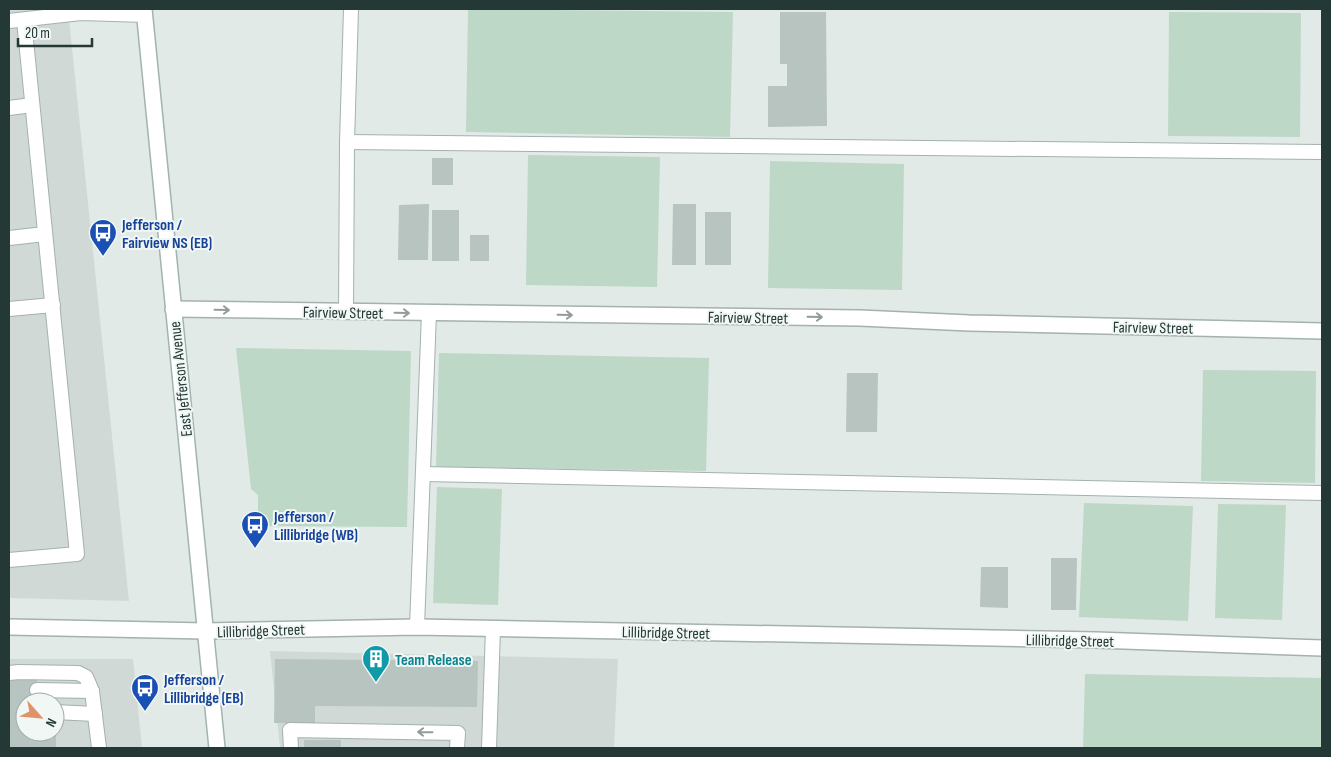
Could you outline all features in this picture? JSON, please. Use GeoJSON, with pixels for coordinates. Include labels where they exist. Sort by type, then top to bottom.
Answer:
{"type":"FeatureCollection","features":[{"type":"Feature","properties":{"kind":"street","name":"East Jefferson Avenue"},"geometry":{"type":"LineString","coordinates":[[144,12],[218,748]]}},
{"type":"Feature","properties":{"kind":"street","name":"Fairview Street"},"geometry":{"type":"LineString","coordinates":[[174,309],[860,318],[1322,331]]}},
{"type":"Feature","properties":{"kind":"street","name":"Lillibridge Street"},"geometry":{"type":"LineString","coordinates":[[9,627],[206,631],[417,627],[493,628],[1096,640],[1322,648]]}},
{"type":"Feature","properties":{"kind":"lane"},"geometry":{"type":"LineString","coordinates":[[346,312],[347,142],[351,9]]}},
{"type":"Feature","properties":{"kind":"lane"},"geometry":{"type":"LineString","coordinates":[[9,21],[81,13],[144,12]]}},
{"type":"Feature","properties":{"kind":"lane"},"geometry":{"type":"LineString","coordinates":[[9,560],[77,554],[24,20]]}},
{"type":"Feature","properties":{"kind":"lane"},"geometry":{"type":"LineString","coordinates":[[9,108],[32,105]]}},
{"type":"Feature","properties":{"kind":"lane"},"geometry":{"type":"LineString","coordinates":[[347,142],[1322,152]]}},
{"type":"Feature","properties":{"kind":"lane"},"geometry":{"type":"LineString","coordinates":[[9,238],[45,234]]}},
{"type":"Feature","properties":{"kind":"lane"},"geometry":{"type":"LineString","coordinates":[[9,308],[53,305]]}},
{"type":"Feature","properties":{"kind":"lane"},"geometry":{"type":"LineString","coordinates":[[417,627],[430,313]]}},
{"type":"Feature","properties":{"kind":"lane"},"geometry":{"type":"LineString","coordinates":[[423,474],[1322,493]]}},
{"type":"Feature","properties":{"kind":"lane"},"geometry":{"type":"LineString","coordinates":[[489,748],[493,628]]}},
{"type":"Feature","properties":{"kind":"lane"},"geometry":{"type":"LineString","coordinates":[[9,673],[78,673],[86,676],[92,691],[99,748]]}},
{"type":"Feature","properties":{"kind":"lane"},"geometry":{"type":"LineString","coordinates":[[37,690],[92,691]]}},
{"type":"Feature","properties":{"kind":"lane"},"geometry":{"type":"LineString","coordinates":[[65,712],[95,714]]}},
{"type":"Feature","properties":{"kind":"lane"},"geometry":{"type":"LineString","coordinates":[[291,748],[290,730],[458,733],[457,748]]}},
{"type":"Feature","properties":{"kind":"shaded area"},"geometry":{"type":"Polygon","coordinates":[[[9,9],[68,9],[129,601],[9,598],[9,9]]]}},
{"type":"Feature","properties":{"kind":"shaded area"},"geometry":{"type":"Polygon","coordinates":[[[270,651],[618,659],[614,748],[280,748],[270,651]]]}},
{"type":"Feature","properties":{"kind":"shaded area"},"geometry":{"type":"Polygon","coordinates":[[[9,659],[133,659],[142,748],[9,748],[9,659]]]}},
{"type":"Feature","properties":{"kind":"green space"},"geometry":{"type":"Polygon","coordinates":[[[468,9],[733,12],[730,137],[466,132],[468,9]]]}},
{"type":"Feature","properties":{"kind":"green space"},"geometry":{"type":"Polygon","coordinates":[[[1169,12],[1301,13],[1300,137],[1168,136],[1169,12]]]}},
{"type":"Feature","properties":{"kind":"green space"},"geometry":{"type":"Polygon","coordinates":[[[528,155],[660,157],[657,287],[526,285],[528,155]]]}},
{"type":"Feature","properties":{"kind":"green space"},"geometry":{"type":"Polygon","coordinates":[[[770,161],[904,164],[902,290],[768,288],[770,161]]]}},
{"type":"Feature","properties":{"kind":"green space"},"geometry":{"type":"Polygon","coordinates":[[[236,348],[411,351],[407,527],[258,526],[258,495],[251,489],[236,348]]]}},
{"type":"Feature","properties":{"kind":"green space"},"geometry":{"type":"Polygon","coordinates":[[[439,353],[709,358],[706,471],[436,467],[439,353]]]}},
{"type":"Feature","properties":{"kind":"green space"},"geometry":{"type":"Polygon","coordinates":[[[1203,370],[1316,371],[1315,483],[1201,481],[1203,370]]]}},
{"type":"Feature","properties":{"kind":"green space"},"geometry":{"type":"Polygon","coordinates":[[[437,487],[502,489],[498,605],[433,603],[437,487]]]}},
{"type":"Feature","properties":{"kind":"green space"},"geometry":{"type":"Polygon","coordinates":[[[1084,503],[1193,506],[1188,621],[1079,617],[1084,503]]]}},
{"type":"Feature","properties":{"kind":"green space"},"geometry":{"type":"Polygon","coordinates":[[[1218,504],[1286,505],[1282,620],[1215,618],[1218,504]]]}},
{"type":"Feature","properties":{"kind":"green space"},"geometry":{"type":"Polygon","coordinates":[[[1085,674],[1322,678],[1322,748],[1083,748],[1085,674]]]}},
{"type":"Feature","properties":{"kind":"building"},"geometry":{"type":"Polygon","coordinates":[[[780,12],[826,12],[827,126],[768,127],[768,86],[787,86],[787,64],[780,64],[780,12]]]}},
{"type":"Feature","properties":{"kind":"building"},"geometry":{"type":"Polygon","coordinates":[[[432,158],[453,158],[453,185],[432,185],[432,158]]]}},
{"type":"Feature","properties":{"kind":"building"},"geometry":{"type":"Polygon","coordinates":[[[429,204],[428,260],[398,260],[399,205],[429,204]]]}},
{"type":"Feature","properties":{"kind":"building"},"geometry":{"type":"Polygon","coordinates":[[[673,204],[696,204],[696,265],[672,265],[673,204]]]}},
{"type":"Feature","properties":{"kind":"building"},"geometry":{"type":"Polygon","coordinates":[[[432,210],[459,210],[459,261],[432,261],[432,210]]]}},
{"type":"Feature","properties":{"kind":"building"},"geometry":{"type":"Polygon","coordinates":[[[705,212],[731,212],[731,265],[705,265],[705,212]]]}},
{"type":"Feature","properties":{"kind":"building"},"geometry":{"type":"Polygon","coordinates":[[[470,235],[489,235],[489,261],[470,261],[470,235]]]}},
{"type":"Feature","properties":{"kind":"building"},"geometry":{"type":"Polygon","coordinates":[[[847,373],[878,373],[877,432],[846,432],[847,373]]]}},
{"type":"Feature","properties":{"kind":"building"},"geometry":{"type":"Polygon","coordinates":[[[1051,558],[1077,558],[1076,610],[1051,610],[1051,558]]]}},
{"type":"Feature","properties":{"kind":"building"},"geometry":{"type":"Polygon","coordinates":[[[981,567],[1008,567],[1008,608],[980,607],[981,567]]]}},
{"type":"Feature","properties":{"kind":"building","name":"Team Release"},"geometry":{"type":"Polygon","coordinates":[[[275,659],[478,661],[477,707],[315,706],[315,723],[274,723],[275,659]]]}},
{"type":"Feature","properties":{"kind":"building"},"geometry":{"type":"Polygon","coordinates":[[[9,677],[37,677],[37,692],[15,692],[15,742],[56,742],[56,748],[9,748],[9,677]]]}},
{"type":"Feature","properties":{"kind":"building"},"geometry":{"type":"Polygon","coordinates":[[[304,740],[341,740],[341,748],[304,748],[304,740]]]}},
{"type":"Feature","properties":{"kind":"place","name":"Jefferson / Fairview NS (EB)"},"geometry":{"type":"Point","coordinates":[103,257]}},
{"type":"Feature","properties":{"kind":"place","name":"Jefferson / Lillibridge (WB)"},"geometry":{"type":"Point","coordinates":[255,549]}},
{"type":"Feature","properties":{"kind":"place","name":"Team Release"},"geometry":{"type":"Point","coordinates":[376,683]}},
{"type":"Feature","properties":{"kind":"place","name":"Jefferson / Lillibridge (EB)"},"geometry":{"type":"Point","coordinates":[145,712]}}]}
